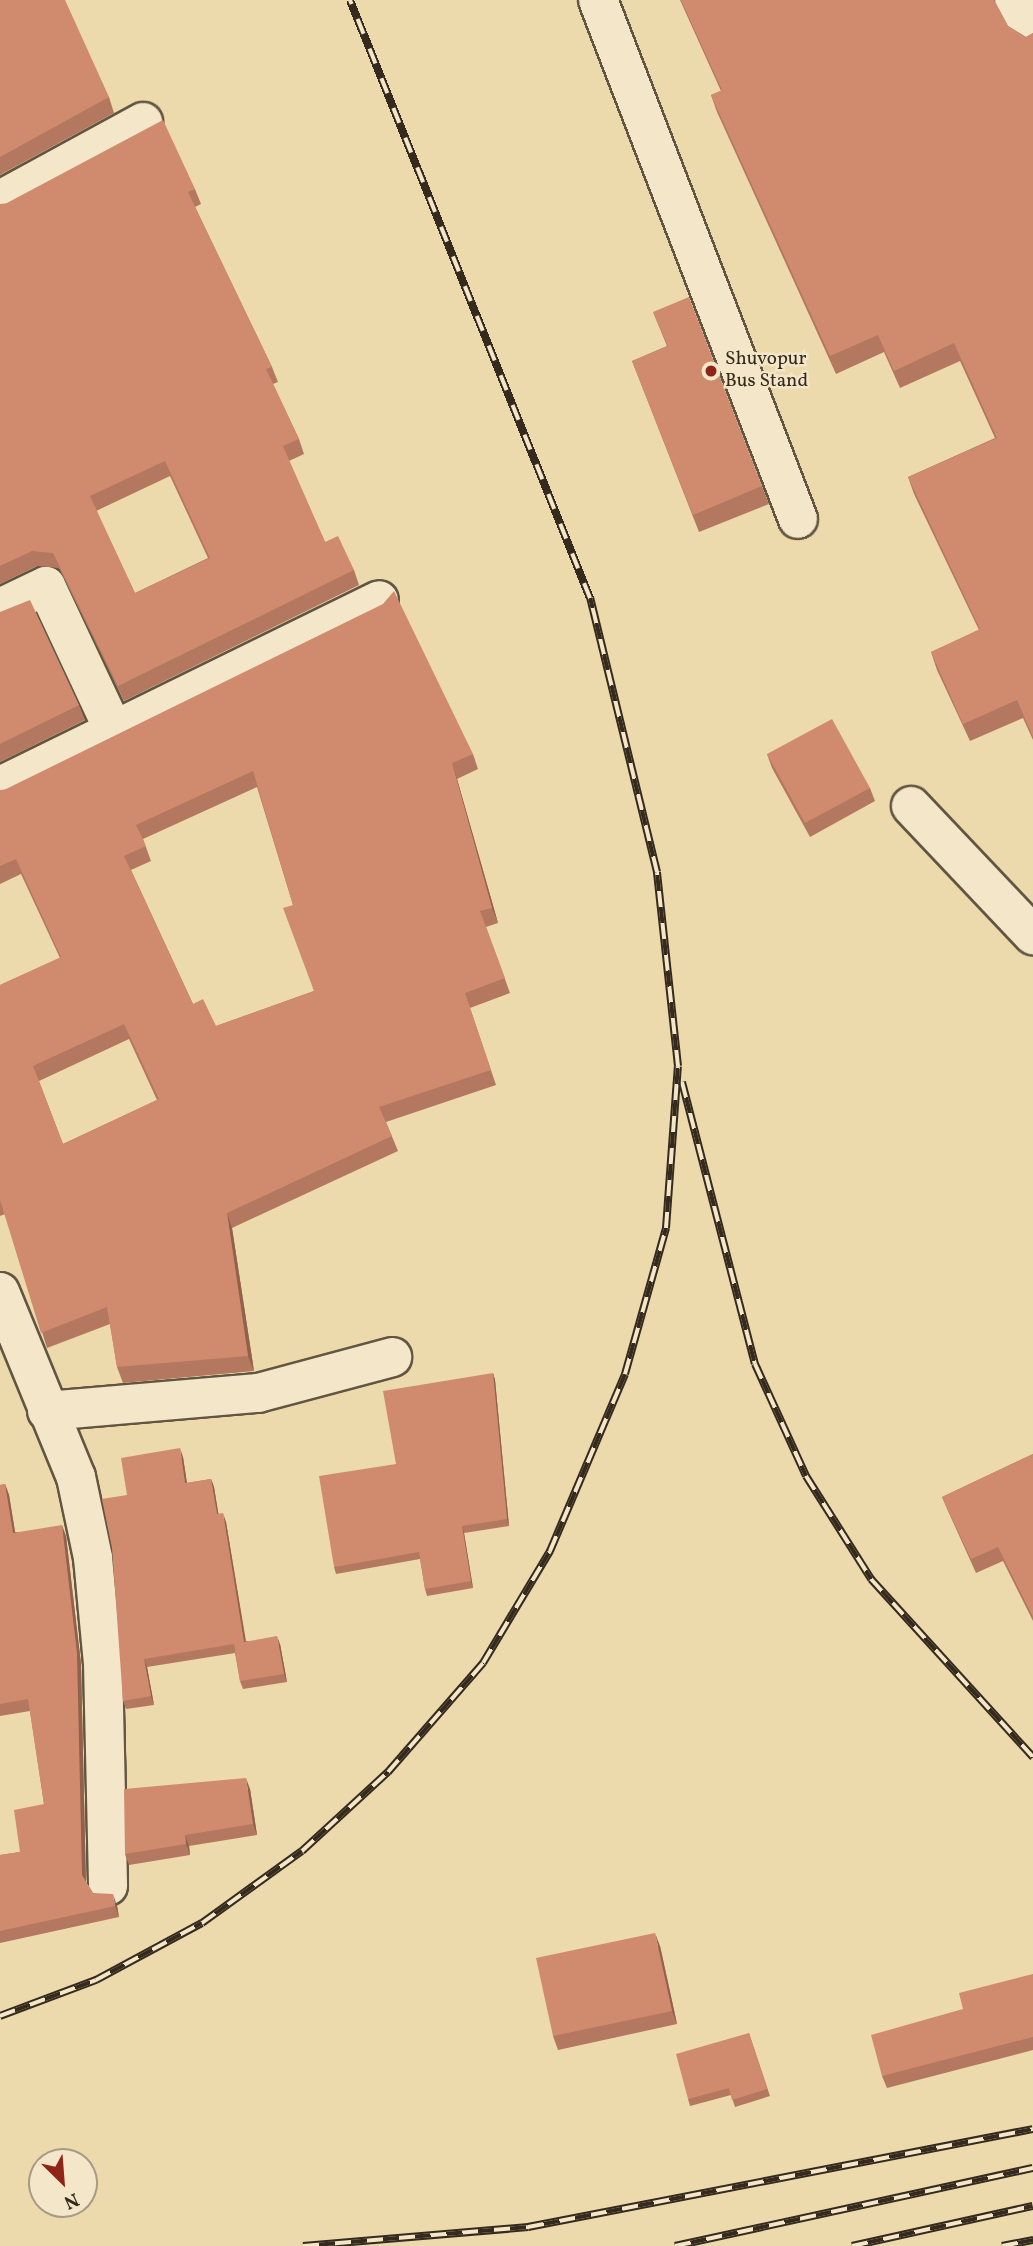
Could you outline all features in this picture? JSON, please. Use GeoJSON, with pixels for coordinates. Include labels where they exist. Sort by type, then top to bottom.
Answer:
{"type":"FeatureCollection","features":[{"type":"Feature","properties":{"kind":"street"},"geometry":{"type":"LineString","coordinates":[[598,0],[797,519]]}},
{"type":"Feature","properties":{"kind":"street"},"geometry":{"type":"LineString","coordinates":[[1014,0],[1033,32]]}},
{"type":"Feature","properties":{"kind":"street"},"geometry":{"type":"LineString","coordinates":[[0,200],[142,122]]}},
{"type":"Feature","properties":{"kind":"street"},"geometry":{"type":"LineString","coordinates":[[0,608],[46,586],[114,732]]}},
{"type":"Feature","properties":{"kind":"street"},"geometry":{"type":"LineString","coordinates":[[0,786],[379,600]]}},
{"type":"Feature","properties":{"kind":"street"},"geometry":{"type":"LineString","coordinates":[[911,807],[1033,935]]}},
{"type":"Feature","properties":{"kind":"street"},"geometry":{"type":"LineString","coordinates":[[0,1292],[76,1477],[93,1558],[103,1663],[108,1886]]}},
{"type":"Feature","properties":{"kind":"street"},"geometry":{"type":"LineString","coordinates":[[47,1411],[258,1392],[392,1357]]}},
{"type":"Feature","properties":{"kind":"building"},"geometry":{"type":"Polygon","coordinates":[[[0,0],[65,0],[109,97],[0,157],[0,0]]]}},
{"type":"Feature","properties":{"kind":"building"},"geometry":{"type":"Polygon","coordinates":[[[681,0],[994,0],[1008,26],[1026,37],[1033,33],[1033,737],[1017,700],[963,724],[931,652],[980,629],[908,477],[997,438],[954,343],[894,371],[878,335],[830,356],[711,95],[722,90],[681,0]]]}},
{"type":"Feature","properties":{"kind":"building"},"geometry":{"type":"Polygon","coordinates":[[[163,120],[195,189],[188,192],[272,367],[266,369],[299,439],[283,446],[325,542],[338,536],[354,570],[118,686],[53,553],[32,551],[0,566],[0,204],[5,204],[163,120]],[[165,461],[90,496],[135,593],[210,558],[165,461]]]}},
{"type":"Feature","properties":{"kind":"building"},"geometry":{"type":"Polygon","coordinates":[[[689,297],[762,486],[693,515],[632,361],[668,346],[653,312],[689,297]]]}},
{"type":"Feature","properties":{"kind":"building"},"geometry":{"type":"Polygon","coordinates":[[[394,591],[473,754],[452,763],[492,908],[480,911],[505,978],[465,993],[491,1070],[379,1107],[392,1136],[227,1213],[248,1356],[117,1367],[107,1307],[41,1333],[0,1200],[0,985],[61,957],[16,859],[0,866],[0,790],[383,604],[394,591]],[[253,771],[136,825],[146,846],[124,856],[193,1004],[203,999],[216,1026],[314,991],[283,908],[293,905],[253,771]],[[124,1024],[33,1066],[63,1144],[159,1099],[124,1024]]]}},
{"type":"Feature","properties":{"kind":"building"},"geometry":{"type":"Polygon","coordinates":[[[30,600],[79,705],[0,744],[0,612],[30,600]]]}},
{"type":"Feature","properties":{"kind":"building"},"geometry":{"type":"Polygon","coordinates":[[[832,719],[870,788],[805,823],[767,754],[832,719]]]}},
{"type":"Feature","properties":{"kind":"building"},"geometry":{"type":"Polygon","coordinates":[[[493,1373],[507,1519],[462,1526],[471,1581],[425,1589],[419,1552],[334,1567],[319,1476],[396,1464],[383,1391],[493,1373]]]}},
{"type":"Feature","properties":{"kind":"building"},"geometry":{"type":"Polygon","coordinates":[[[180,1448],[185,1483],[211,1479],[217,1514],[223,1513],[244,1642],[277,1636],[284,1674],[240,1681],[234,1644],[144,1659],[151,1696],[123,1701],[112,1548],[102,1499],[127,1495],[121,1458],[180,1448]]]}},
{"type":"Feature","properties":{"kind":"building"},"geometry":{"type":"Polygon","coordinates":[[[1033,1454],[1033,1617],[998,1547],[971,1559],[942,1497],[1033,1454]]]}},
{"type":"Feature","properties":{"kind":"building"},"geometry":{"type":"Polygon","coordinates":[[[5,1484],[13,1533],[62,1525],[77,1653],[82,1875],[93,1893],[113,1894],[115,1906],[0,1931],[0,1855],[20,1852],[14,1810],[44,1804],[28,1699],[0,1704],[0,1485],[5,1484]]]}},
{"type":"Feature","properties":{"kind":"building"},"geometry":{"type":"Polygon","coordinates":[[[246,1778],[253,1824],[185,1835],[186,1844],[125,1854],[124,1789],[246,1778]]]}},
{"type":"Feature","properties":{"kind":"building"},"geometry":{"type":"Polygon","coordinates":[[[655,1933],[672,2011],[553,2036],[536,1958],[655,1933]]]}},
{"type":"Feature","properties":{"kind":"building"},"geometry":{"type":"Polygon","coordinates":[[[1033,1974],[1033,2037],[882,2076],[871,2035],[963,2009],[959,1993],[1033,1974]]]}},
{"type":"Feature","properties":{"kind":"building"},"geometry":{"type":"Polygon","coordinates":[[[749,2033],[767,2089],[732,2100],[729,2088],[688,2099],[676,2054],[749,2033]]]}},
{"type":"Feature","properties":{"kind":"railway"},"geometry":{"type":"LineString","coordinates":[[0,2016],[96,1980],[202,1923],[302,1851],[388,1772],[483,1663],[550,1551],[625,1374],[666,1228],[678,1066],[657,872],[590,598],[350,0]]}},
{"type":"Feature","properties":{"kind":"railway"},"geometry":{"type":"LineString","coordinates":[[682,1082],[755,1364],[806,1476],[871,1579],[1033,1757]]}},
{"type":"Feature","properties":{"kind":"railway"},"geometry":{"type":"LineString","coordinates":[[303,2246],[528,2227],[1033,2129]]}},
{"type":"Feature","properties":{"kind":"railway"},"geometry":{"type":"LineString","coordinates":[[675,2246],[1033,2168]]}},
{"type":"Feature","properties":{"kind":"railway"},"geometry":{"type":"LineString","coordinates":[[852,2246],[1033,2206]]}},
{"type":"Feature","properties":{"kind":"railway"},"geometry":{"type":"LineString","coordinates":[[1002,2246],[1033,2240]]}},
{"type":"Feature","properties":{"kind":"place","name":"Shuvopur Bus Stand"},"geometry":{"type":"Point","coordinates":[711,371]}}]}
